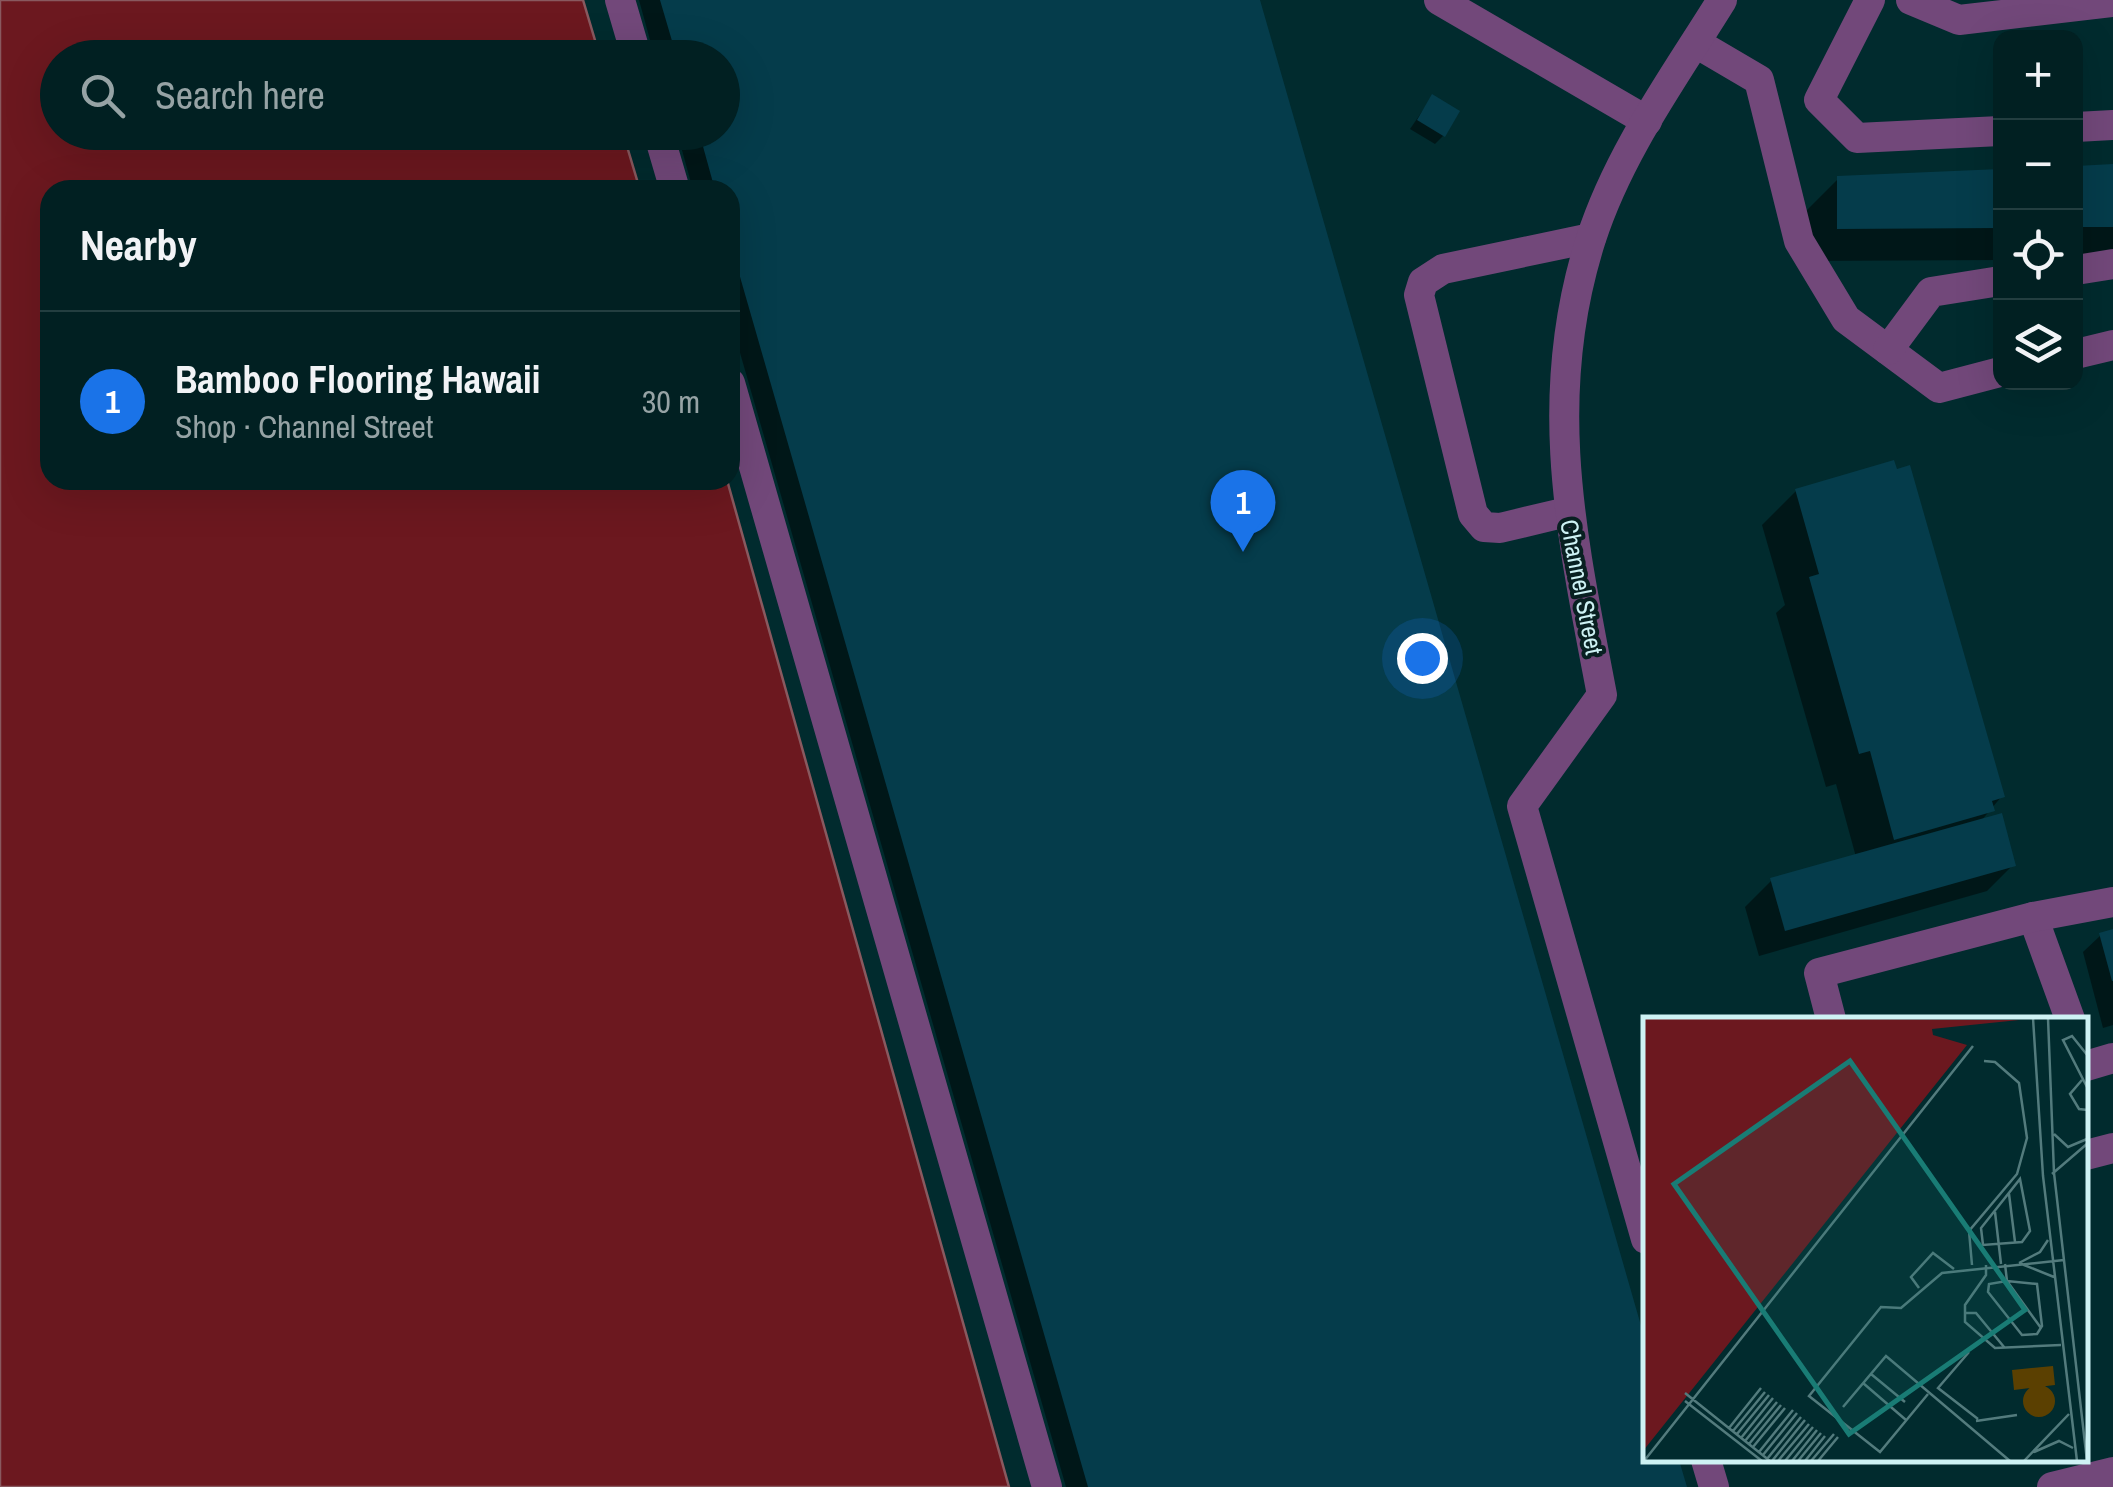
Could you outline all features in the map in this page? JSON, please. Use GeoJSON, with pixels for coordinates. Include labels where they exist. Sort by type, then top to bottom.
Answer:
{"type":"FeatureCollection","features":[{"type":"Feature","properties":{"kind":"street"},"geometry":{"type":"LineString","coordinates":[[620,0],[631,40]]}},
{"type":"Feature","properties":{"kind":"street"},"geometry":{"type":"LineString","coordinates":[[1439,0],[1647,121]]}},
{"type":"Feature","properties":{"kind":"street","name":"Channel Street"},"geometry":{"type":"LineString","coordinates":[[1643,1229],[1522,806],[1602,695],[1567,512],[1562,402],[1570,325],[1592,238],[1647,121],[1722,0]]}},
{"type":"Feature","properties":{"kind":"street"},"geometry":{"type":"LineString","coordinates":[[1870,0],[1820,100],[1857,138],[1993,131]]}},
{"type":"Feature","properties":{"kind":"street"},"geometry":{"type":"LineString","coordinates":[[1911,0],[1958,20],[2113,2]]}},
{"type":"Feature","properties":{"kind":"street"},"geometry":{"type":"LineString","coordinates":[[1696,43],[1759,80],[1799,242],[1846,319],[1938,388],[1993,374]]}},
{"type":"Feature","properties":{"kind":"street"},"geometry":{"type":"LineString","coordinates":[[2083,127],[2113,125]]}},
{"type":"Feature","properties":{"kind":"street"},"geometry":{"type":"LineString","coordinates":[[663,150],[671,180]]}},
{"type":"Feature","properties":{"kind":"street"},"geometry":{"type":"LineString","coordinates":[[1567,512],[1500,528],[1484,526],[1473,514],[1419,295],[1423,282],[1444,269],[1592,238]]}},
{"type":"Feature","properties":{"kind":"street"},"geometry":{"type":"LineString","coordinates":[[2083,269],[2113,264]]}},
{"type":"Feature","properties":{"kind":"street"},"geometry":{"type":"LineString","coordinates":[[1888,350],[1931,292],[1993,282]]}},
{"type":"Feature","properties":{"kind":"street"},"geometry":{"type":"LineString","coordinates":[[2083,352],[2113,345]]}},
{"type":"Feature","properties":{"kind":"street"},"geometry":{"type":"LineString","coordinates":[[740,418],[1047,1487]]}},
{"type":"Feature","properties":{"kind":"street"},"geometry":{"type":"LineString","coordinates":[[1830,1017],[1819,973],[2032,917],[2113,902]]}},
{"type":"Feature","properties":{"kind":"street"},"geometry":{"type":"LineString","coordinates":[[2032,917],[2069,1017]]}},
{"type":"Feature","properties":{"kind":"street"},"geometry":{"type":"LineString","coordinates":[[2088,1155],[2113,1148]]}},
{"type":"Feature","properties":{"kind":"street"},"geometry":{"type":"LineString","coordinates":[[1707,1462],[1714,1487]]}},
{"type":"Feature","properties":{"kind":"street"},"geometry":{"type":"LineString","coordinates":[[2052,1487],[2113,1472]]}},
{"type":"Feature","properties":{"kind":"shaded area"},"geometry":{"type":"Polygon","coordinates":[[[0,0],[583,0],[595,40],[40,40],[40,150],[628,150],[637,180],[40,180],[40,490],[730,490],[1009,1487],[0,1487],[0,0]]]}},
{"type":"Feature","properties":{"kind":"building"},"geometry":{"type":"Polygon","coordinates":[[[660,0],[1260,0],[1643,1333],[1643,1462],[1680,1462],[1687,1487],[1088,1487],[740,277],[740,180],[712,180],[704,150],[740,150],[740,40],[672,40],[660,0]]]}},
{"type":"Feature","properties":{"kind":"building"},"geometry":{"type":"Polygon","coordinates":[[[1432,94],[1460,111],[1445,137],[1417,120],[1432,94]]]}},
{"type":"Feature","properties":{"kind":"building"},"geometry":{"type":"Polygon","coordinates":[[[2113,164],[2113,227],[2083,227],[2083,166],[2113,164]]]}},
{"type":"Feature","properties":{"kind":"building"},"geometry":{"type":"Polygon","coordinates":[[[1993,169],[1993,228],[1837,229],[1837,176],[1993,169]]]}},
{"type":"Feature","properties":{"kind":"building"},"geometry":{"type":"Polygon","coordinates":[[[1894,460],[1897,469],[1910,465],[2005,797],[1992,801],[1995,811],[1894,840],[1870,751],[1859,754],[1809,577],[1819,574],[1795,489],[1894,460]]]}},
{"type":"Feature","properties":{"kind":"building"},"geometry":{"type":"Polygon","coordinates":[[[2002,813],[2016,866],[1785,931],[1770,878],[2002,813]]]}},
{"type":"Feature","properties":{"kind":"building"},"geometry":{"type":"Polygon","coordinates":[[[2113,929],[2113,981],[2112,981],[2099,933],[2113,929]]]}},
{"type":"Feature","properties":{"kind":"place","name":"Bamboo Flooring Hawaii"},"geometry":{"type":"Point","coordinates":[1243,552]}}]}
